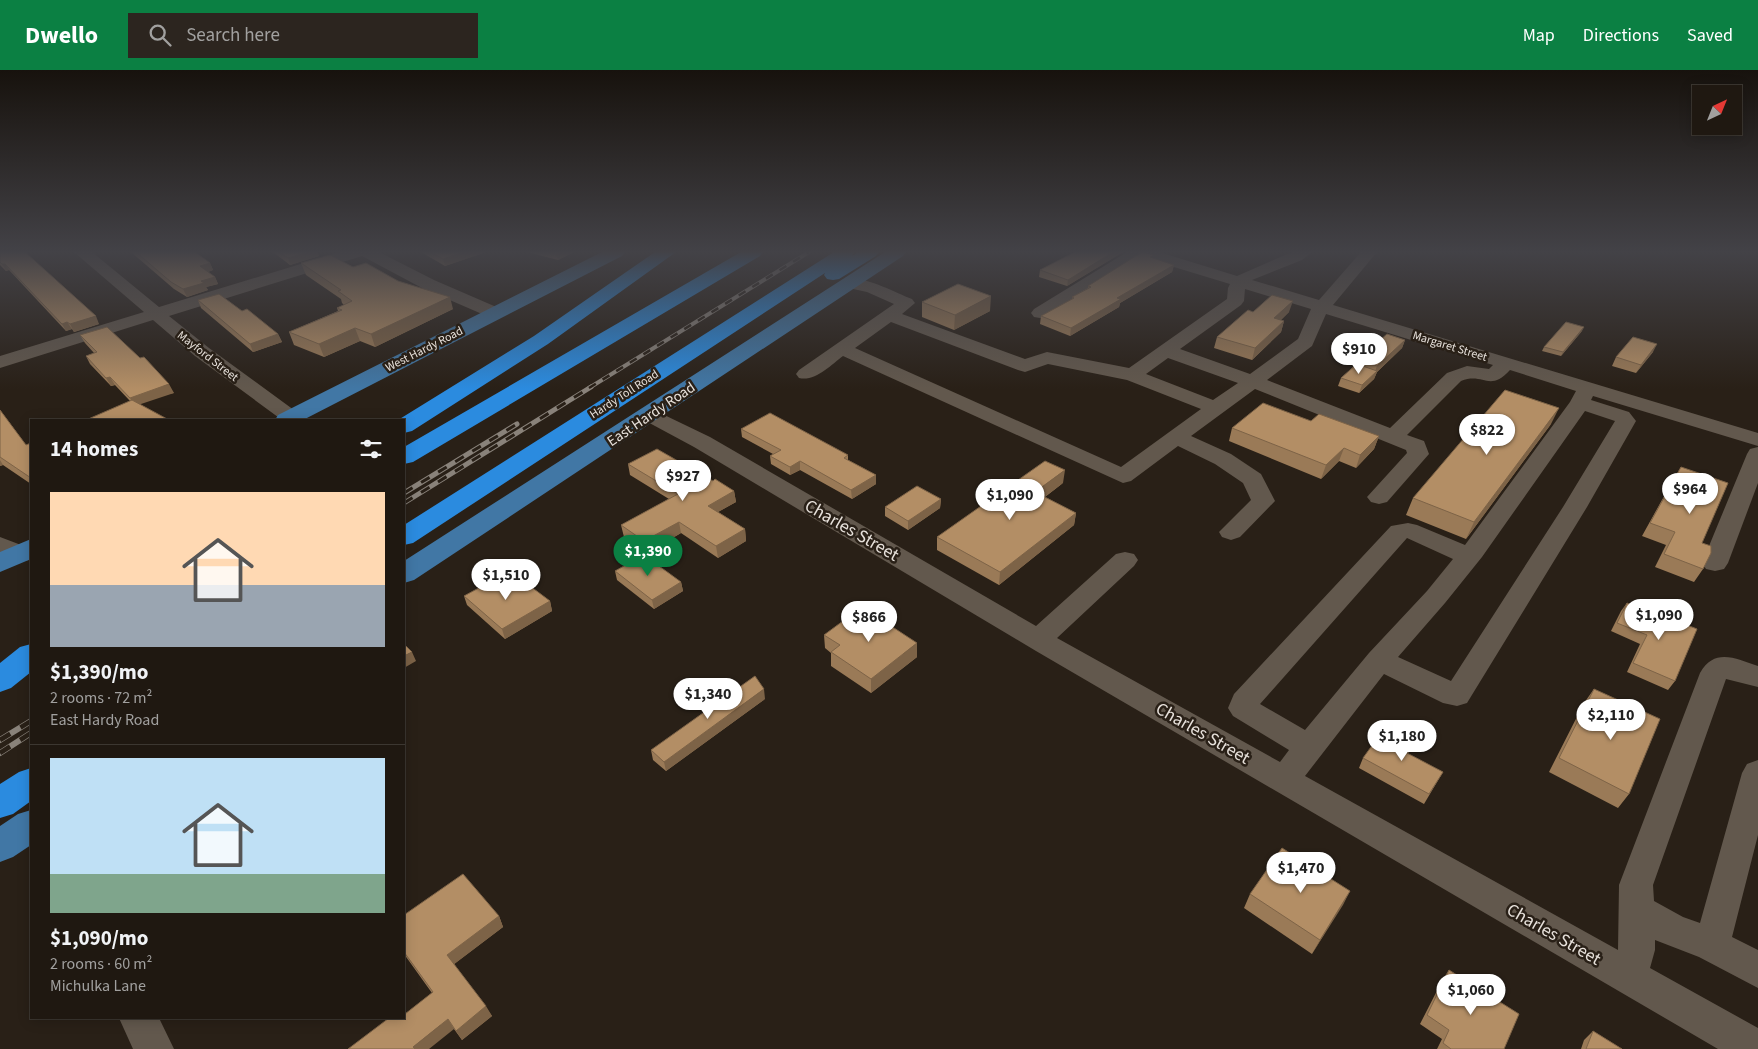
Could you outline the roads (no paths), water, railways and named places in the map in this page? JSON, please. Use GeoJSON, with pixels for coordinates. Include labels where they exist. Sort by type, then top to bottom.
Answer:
{"type":"FeatureCollection","features":[{"type":"Feature","properties":{"kind":"highway"},"geometry":{"type":"LineString","coordinates":[[405,425],[540,340],[601,298]]}},
{"type":"Feature","properties":{"kind":"highway"},"geometry":{"type":"LineString","coordinates":[[405,456],[676,298]]}},
{"type":"Feature","properties":{"kind":"highway","name":"Hardy Toll Road"},"geometry":{"type":"LineString","coordinates":[[405,536],[775,298]]}},
{"type":"Feature","properties":{"kind":"highway"},"geometry":{"type":"LineString","coordinates":[[504,471],[625,410],[799,298]]}},
{"type":"Feature","properties":{"kind":"highway"},"geometry":{"type":"LineString","coordinates":[[0,680],[30,655]]}},
{"type":"Feature","properties":{"kind":"highway"},"geometry":{"type":"LineString","coordinates":[[0,693],[30,675]]}},
{"type":"Feature","properties":{"kind":"highway"},"geometry":{"type":"LineString","coordinates":[[0,803],[30,783]]}},
{"type":"Feature","properties":{"kind":"main road","name":"West Hardy Road"},"geometry":{"type":"LineString","coordinates":[[289,419],[525,298]]}},
{"type":"Feature","properties":{"kind":"main road","name":"East Hardy Road"},"geometry":{"type":"LineString","coordinates":[[405,573],[649,416],[744,351],[827,298]]}},
{"type":"Feature","properties":{"kind":"main road"},"geometry":{"type":"LineString","coordinates":[[0,846],[30,826]]}},
{"type":"Feature","properties":{"kind":"street","name":"Mayford Street"},"geometry":{"type":"LineString","coordinates":[[137,298],[289,419]]}},
{"type":"Feature","properties":{"kind":"street"},"geometry":{"type":"LineString","coordinates":[[0,362],[209,298]]}},
{"type":"Feature","properties":{"kind":"street"},"geometry":{"type":"LineString","coordinates":[[460,298],[495,313]]}},
{"type":"Feature","properties":{"kind":"street"},"geometry":{"type":"LineString","coordinates":[[806,374],[843,350],[906,303],[894,298]]}},
{"type":"Feature","properties":{"kind":"street"},"geometry":{"type":"LineString","coordinates":[[1040,313],[1065,298]]}},
{"type":"Feature","properties":{"kind":"street"},"geometry":{"type":"LineString","coordinates":[[1132,375],[1235,301],[1235,298]]}},
{"type":"Feature","properties":{"kind":"street","name":"Margaret Street"},"geometry":{"type":"LineString","coordinates":[[1290,298],[1506,363],[1583,395],[1758,440]]}},
{"type":"Feature","properties":{"kind":"street"},"geometry":{"type":"LineString","coordinates":[[843,350],[1123,476],[1306,342],[1317,313],[1331,298]]}},
{"type":"Feature","properties":{"kind":"street"},"geometry":{"type":"LineString","coordinates":[[890,315],[1025,366],[1047,358],[1132,375],[1215,408]]}},
{"type":"Feature","properties":{"kind":"street"},"geometry":{"type":"LineString","coordinates":[[1166,351],[1252,381],[1416,446],[1418,454],[1379,498]]}},
{"type":"Feature","properties":{"kind":"street"},"geometry":{"type":"LineString","coordinates":[[1394,436],[1454,376],[1468,372],[1494,376],[1506,363]]}},
{"type":"Feature","properties":{"kind":"street"},"geometry":{"type":"LineString","coordinates":[[1284,779],[1379,660],[1436,597],[1469,556],[1583,395],[1622,416],[1626,421],[1575,507],[1457,695],[1453,695],[1379,660]]}},
{"type":"Feature","properties":{"kind":"street","name":"Charles Street"},"geometry":{"type":"LineString","coordinates":[[649,416],[702,442],[1039,639],[1756,1049]]}},
{"type":"Feature","properties":{"kind":"street"},"geometry":{"type":"LineString","coordinates":[[1176,437],[1223,459],[1253,479],[1263,501],[1231,532]]}},
{"type":"Feature","properties":{"kind":"street"},"geometry":{"type":"LineString","coordinates":[[1716,563],[1758,454]]}},
{"type":"Feature","properties":{"kind":"street"},"geometry":{"type":"LineString","coordinates":[[1309,747],[1242,708],[1244,702],[1400,530],[1408,530],[1469,556]]}},
{"type":"Feature","properties":{"kind":"street"},"geometry":{"type":"LineString","coordinates":[[1039,639],[1124,560]]}},
{"type":"Feature","properties":{"kind":"street"},"geometry":{"type":"LineString","coordinates":[[1629,976],[1637,950],[1636,886],[1714,673],[1724,666],[1758,677]]}},
{"type":"Feature","properties":{"kind":"street"},"geometry":{"type":"LineString","coordinates":[[1712,945],[1756,785]]}},
{"type":"Feature","properties":{"kind":"street"},"geometry":{"type":"LineString","coordinates":[[1637,910],[1672,930],[1712,945],[1758,970]]}},
{"type":"Feature","properties":{"kind":"street"},"geometry":{"type":"LineString","coordinates":[[139,1019],[154,1049]]}},
{"type":"Feature","properties":{"kind":"railway"},"geometry":{"type":"LineString","coordinates":[[589,388],[735,298]]}},
{"type":"Feature","properties":{"kind":"railway"},"geometry":{"type":"LineString","coordinates":[[405,502],[591,387]]}},
{"type":"Feature","properties":{"kind":"railway"},"geometry":{"type":"LineString","coordinates":[[405,492],[517,424]]}},
{"type":"Feature","properties":{"kind":"railway"},"geometry":{"type":"LineString","coordinates":[[0,740],[30,722]]}},
{"type":"Feature","properties":{"kind":"railway"},"geometry":{"type":"LineString","coordinates":[[0,753],[30,734]]}}]}
